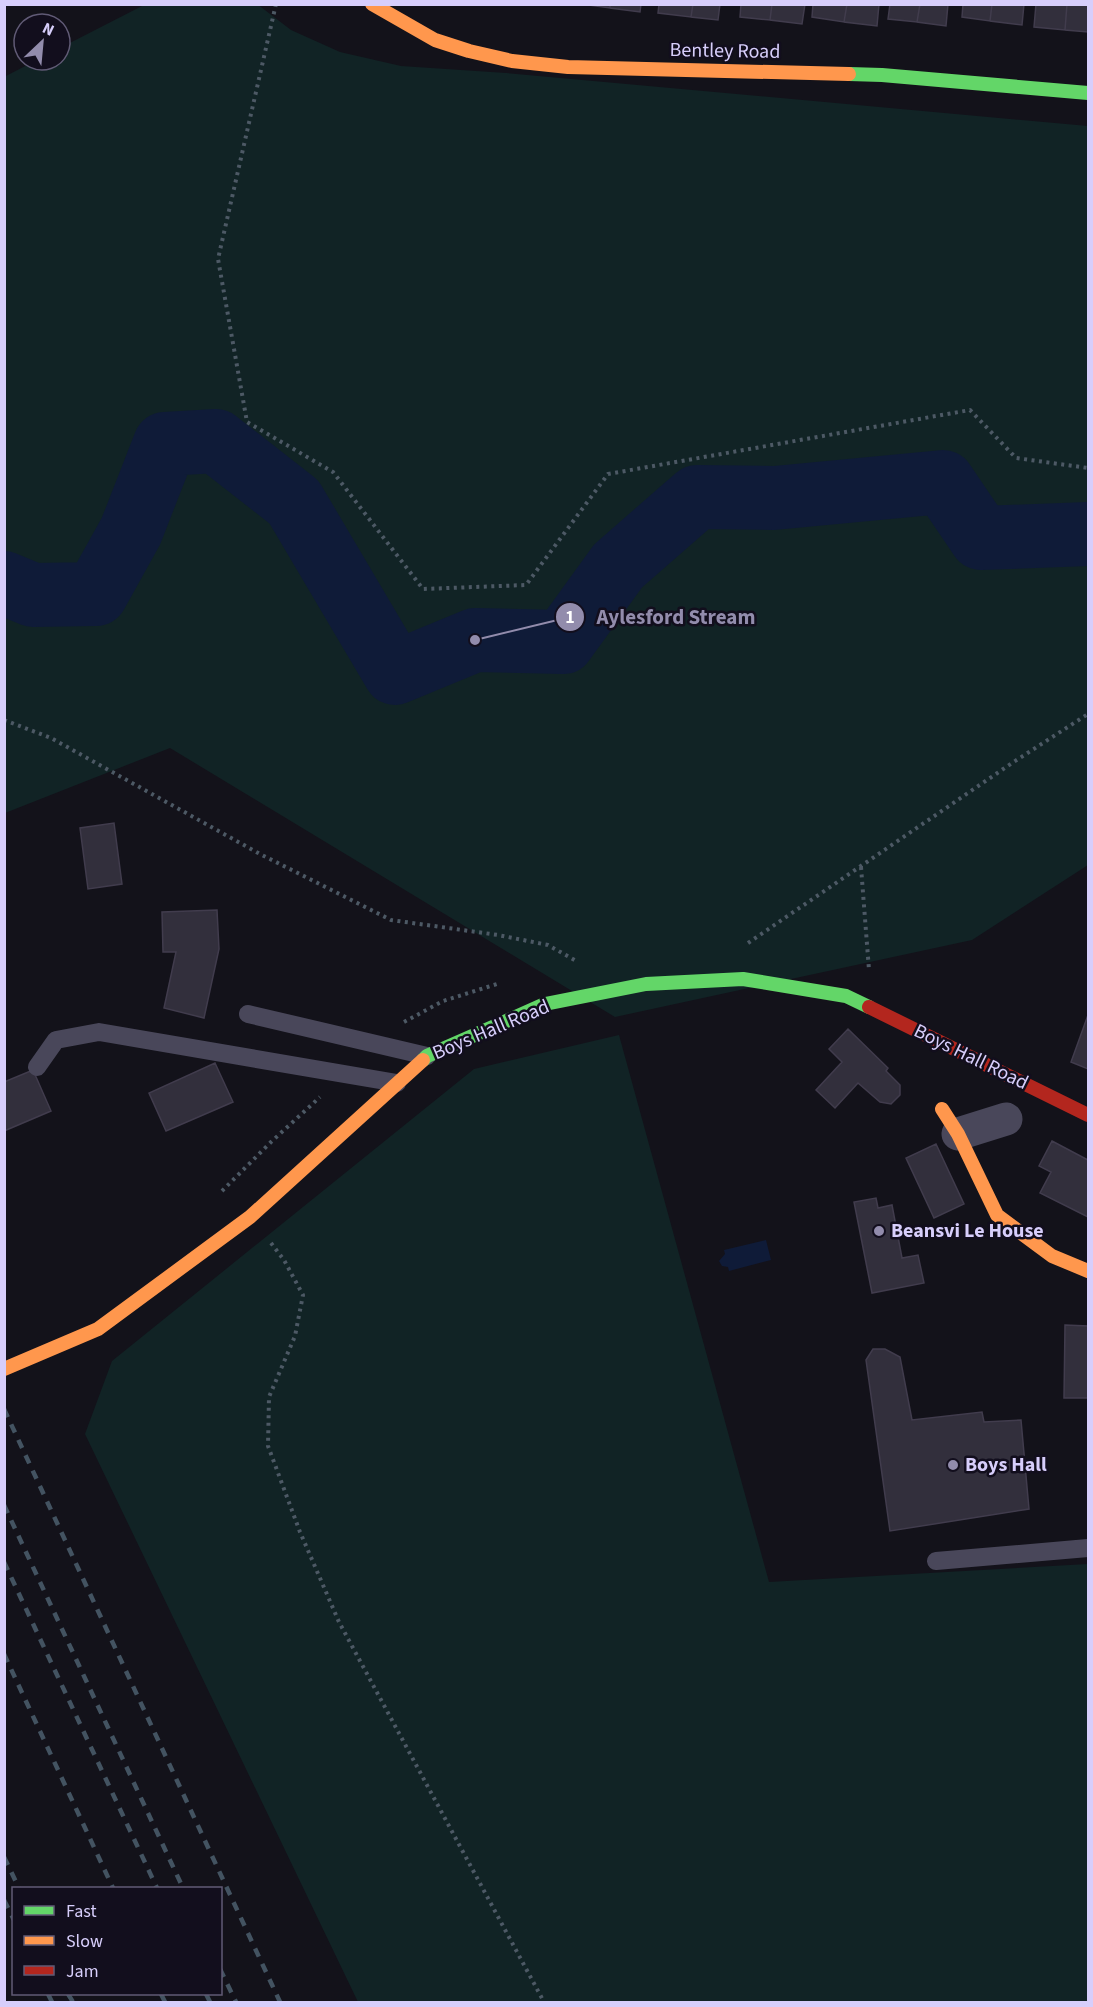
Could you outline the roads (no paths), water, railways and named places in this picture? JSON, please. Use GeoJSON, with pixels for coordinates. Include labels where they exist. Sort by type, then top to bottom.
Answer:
{"type":"FeatureCollection","features":[{"type":"Feature","properties":{"kind":"street","name":"Bentley Road"},"geometry":{"type":"LineString","coordinates":[[372,4],[435,40],[512,61],[568,67],[882,75],[1089,93]]}},
{"type":"Feature","properties":{"kind":"street","name":"Boys Hall Road"},"geometry":{"type":"LineString","coordinates":[[4,1369],[98,1329],[250,1217],[427,1056],[545,1004],[646,984],[743,979],[846,996],[1089,1115]]}},
{"type":"Feature","properties":{"kind":"street","name":"Boys Hall Road"},"geometry":{"type":"LineString","coordinates":[[1006,1119],[950,1122],[997,1215],[1052,1256],[1089,1271]]}},
{"type":"Feature","properties":{"kind":"lane"},"geometry":{"type":"LineString","coordinates":[[248,1014],[427,1056]]}},
{"type":"Feature","properties":{"kind":"lane"},"geometry":{"type":"LineString","coordinates":[[37,1067],[56,1040],[99,1032],[397,1083]]}},
{"type":"Feature","properties":{"kind":"lane"},"geometry":{"type":"LineString","coordinates":[[936,1561],[1089,1548]]}},
{"type":"Feature","properties":{"kind":"water"},"geometry":{"type":"Polygon","coordinates":[[[766,1240],[771,1260],[729,1271],[728,1267],[722,1266],[719,1261],[725,1254],[724,1250],[766,1240]]]}},
{"type":"Feature","properties":{"kind":"waterway"},"geometry":{"type":"LineString","coordinates":[[4,583],[33,595],[96,594],[131,531],[165,444],[216,441],[294,502],[395,673],[475,640],[563,642],[618,566],[697,497],[774,498],[943,482],[981,538],[1088,534]]}},
{"type":"Feature","properties":{"kind":"railway"},"geometry":{"type":"LineString","coordinates":[[4,1409],[280,2002]]}},
{"type":"Feature","properties":{"kind":"railway"},"geometry":{"type":"LineString","coordinates":[[4,1505],[183,1887]]}},
{"type":"Feature","properties":{"kind":"railway"},"geometry":{"type":"LineString","coordinates":[[4,1562],[157,1887]]}},
{"type":"Feature","properties":{"kind":"railway"},"geometry":{"type":"LineString","coordinates":[[4,1654],[113,1887]]}},
{"type":"Feature","properties":{"kind":"railway"},"geometry":{"type":"LineString","coordinates":[[4,1857],[19,1887]]}},
{"type":"Feature","properties":{"kind":"railway"},"geometry":{"type":"LineString","coordinates":[[4,1900],[12,1916]]}},
{"type":"Feature","properties":{"kind":"railway"},"geometry":{"type":"LineString","coordinates":[[222,1973],[236,2002]]}},
{"type":"Feature","properties":{"kind":"railway"},"geometry":{"type":"LineString","coordinates":[[48,1995],[52,2002]]}},
{"type":"Feature","properties":{"kind":"railway"},"geometry":{"type":"LineString","coordinates":[[69,1995],[73,2002]]}},
{"type":"Feature","properties":{"kind":"railway"},"geometry":{"type":"LineString","coordinates":[[162,1995],[165,2002]]}},
{"type":"Feature","properties":{"kind":"railway"},"geometry":{"type":"LineString","coordinates":[[206,1995],[210,2002]]}},
{"type":"Feature","properties":{"kind":"place","name":"Aylesford Stream"},"geometry":{"type":"Point","coordinates":[475,640]}},
{"type":"Feature","properties":{"kind":"place","name":"Beansvi Le House"},"geometry":{"type":"Point","coordinates":[879,1231]}},
{"type":"Feature","properties":{"kind":"place","name":"Boys Hall"},"geometry":{"type":"Point","coordinates":[953,1465]}}]}
